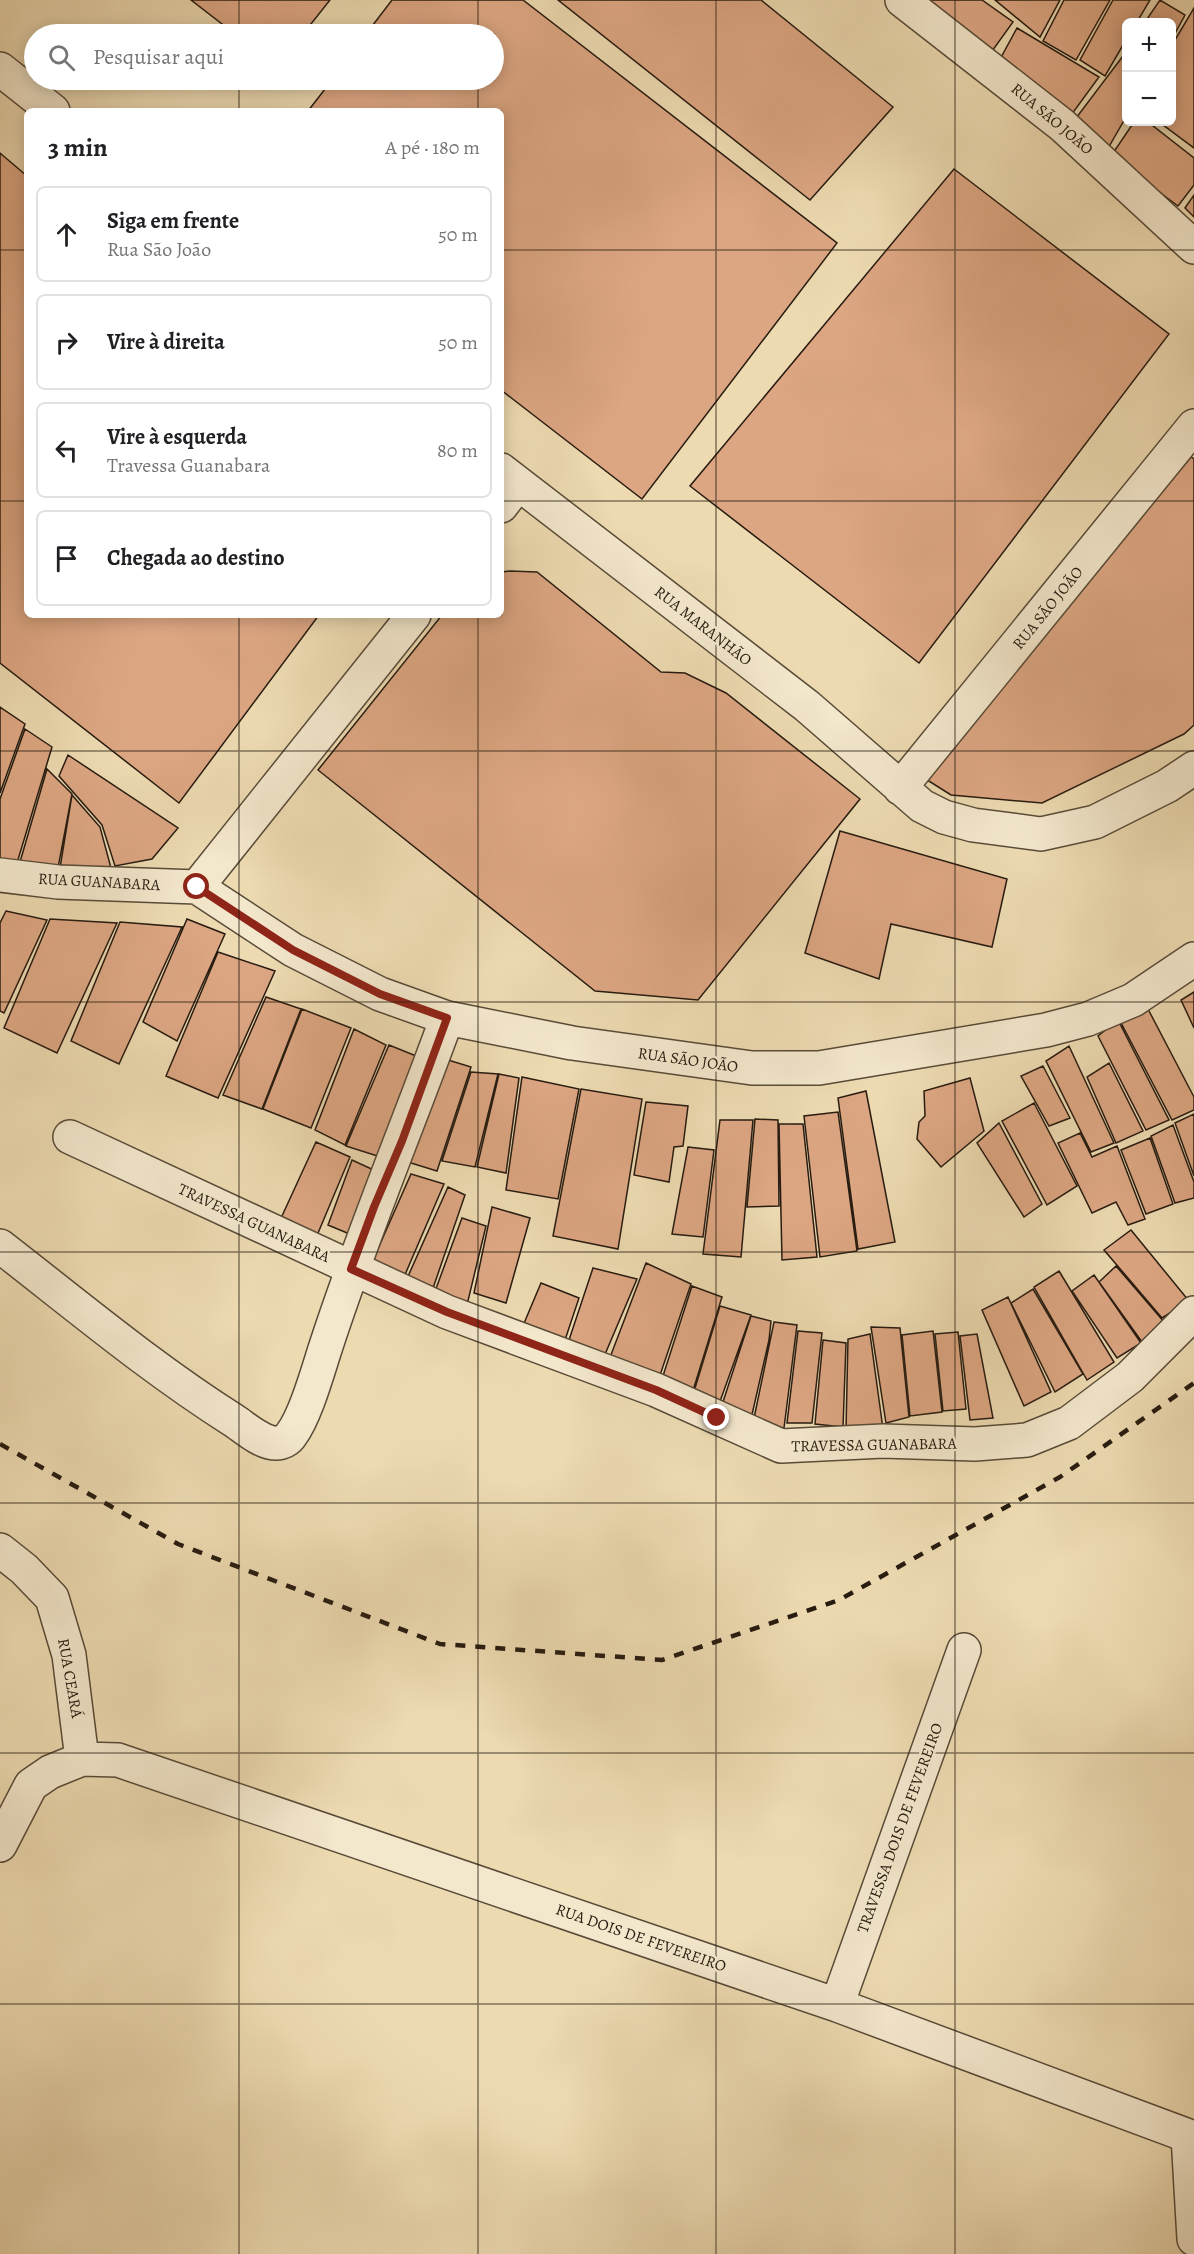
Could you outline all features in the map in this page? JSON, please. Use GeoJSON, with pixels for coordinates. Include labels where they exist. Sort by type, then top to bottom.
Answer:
{"type":"FeatureCollection","features":[{"type":"Feature","properties":{"kind":"street","name":"RUA SÃO JOÃO"},"geometry":{"type":"LineString","coordinates":[[902,0],[1062,126],[1194,247]]}},
{"type":"Feature","properties":{"kind":"street"},"geometry":{"type":"LineString","coordinates":[[0,69],[24,88]]}},
{"type":"Feature","properties":{"kind":"street"},"geometry":{"type":"LineString","coordinates":[[26,90],[49,108]]}},
{"type":"Feature","properties":{"kind":"street","name":"RUA SÃO JOÃO"},"geometry":{"type":"LineString","coordinates":[[900,788],[1193,432]]}},
{"type":"Feature","properties":{"kind":"street","name":"RUA MARANHÃO"},"geometry":{"type":"LineString","coordinates":[[507,487],[807,706],[922,806],[944,817],[984,827],[1041,834],[1095,822],[1167,786],[1194,768]]}},
{"type":"Feature","properties":{"kind":"street"},"geometry":{"type":"LineString","coordinates":[[197,887],[412,618]]}},
{"type":"Feature","properties":{"kind":"street","name":"RUA GUANABARA"},"geometry":{"type":"LineString","coordinates":[[0,875],[58,882],[197,887]]}},
{"type":"Feature","properties":{"kind":"street","name":"RUA SÃO JOÃO"},"geometry":{"type":"LineString","coordinates":[[197,887],[293,950],[380,994],[447,1018],[572,1043],[752,1068],[819,1068],[1046,1030],[1088,1019],[1133,1000],[1194,959]]}},
{"type":"Feature","properties":{"kind":"street"},"geometry":{"type":"LineString","coordinates":[[0,1246],[204,1402],[265,1440],[277,1443],[287,1440],[311,1390],[351,1269],[402,1141],[447,1018]]}},
{"type":"Feature","properties":{"kind":"street","name":"TRAVESSA GUANABARA"},"geometry":{"type":"LineString","coordinates":[[70,1137],[447,1312],[656,1390],[781,1446],[883,1441],[975,1444],[1027,1440],[1069,1423],[1130,1377],[1194,1313]]}},
{"type":"Feature","properties":{"kind":"street","name":"RUA CEARÁ"},"geometry":{"type":"LineString","coordinates":[[0,1550],[24,1569],[52,1598],[69,1655],[82,1759]]}},
{"type":"Feature","properties":{"kind":"street","name":"TRAVESSA DOIS DE FEVEREIRO"},"geometry":{"type":"LineString","coordinates":[[837,2005],[964,1650]]}},
{"type":"Feature","properties":{"kind":"street"},"geometry":{"type":"LineString","coordinates":[[0,1801],[50,1772],[82,1759]]}},
{"type":"Feature","properties":{"kind":"street","name":"RUA DOIS DE FEVEREIRO"},"geometry":{"type":"LineString","coordinates":[[82,1759],[118,1760],[837,2005],[1191,2137]]}},
{"type":"Feature","properties":{"kind":"street"},"geometry":{"type":"LineString","coordinates":[[0,1845],[31,1785]]}},
{"type":"Feature","properties":{"kind":"street"},"geometry":{"type":"LineString","coordinates":[[1191,2137],[1194,2239]]}},
{"type":"Feature","properties":{"kind":"building"},"geometry":{"type":"Polygon","coordinates":[[[191,0],[330,0],[311,24],[222,24],[191,0]]]}},
{"type":"Feature","properties":{"kind":"building"},"geometry":{"type":"Polygon","coordinates":[[[392,0],[523,0],[837,243],[642,499],[504,392],[504,108],[310,108],[324,90],[504,90],[504,24],[374,24],[392,0]]]}},
{"type":"Feature","properties":{"kind":"building"},"geometry":{"type":"Polygon","coordinates":[[[558,0],[761,0],[893,107],[810,200],[558,0]]]}},
{"type":"Feature","properties":{"kind":"building"},"geometry":{"type":"Polygon","coordinates":[[[922,0],[982,0],[1013,22],[990,54],[922,0]]]}},
{"type":"Feature","properties":{"kind":"building"},"geometry":{"type":"Polygon","coordinates":[[[995,0],[1060,0],[1040,37],[995,0]]]}},
{"type":"Feature","properties":{"kind":"building"},"geometry":{"type":"Polygon","coordinates":[[[1064,0],[1110,0],[1076,60],[1043,41],[1064,0]]]}},
{"type":"Feature","properties":{"kind":"building"},"geometry":{"type":"Polygon","coordinates":[[[1113,0],[1150,0],[1139,18],[1122,18],[1122,47],[1105,76],[1080,60],[1113,0]]]}},
{"type":"Feature","properties":{"kind":"building"},"geometry":{"type":"Polygon","coordinates":[[[1160,0],[1185,15],[1176,32],[1176,18],[1148,18],[1160,0]]]}},
{"type":"Feature","properties":{"kind":"building"},"geometry":{"type":"Polygon","coordinates":[[[1194,8],[1194,148],[1164,126],[1176,126],[1176,38],[1194,8]]]}},
{"type":"Feature","properties":{"kind":"building"},"geometry":{"type":"Polygon","coordinates":[[[1017,28],[1099,77],[1069,118],[998,63],[1017,28]]]}},
{"type":"Feature","properties":{"kind":"building"},"geometry":{"type":"Polygon","coordinates":[[[1122,57],[1122,124],[1107,150],[1070,126],[1122,57]]]}},
{"type":"Feature","properties":{"kind":"building"},"geometry":{"type":"Polygon","coordinates":[[[1131,126],[1153,126],[1194,158],[1194,185],[1178,206],[1111,156],[1131,126]]]}},
{"type":"Feature","properties":{"kind":"building"},"geometry":{"type":"Polygon","coordinates":[[[0,153],[24,173],[24,618],[317,618],[179,803],[0,663],[0,153]]]}},
{"type":"Feature","properties":{"kind":"building"},"geometry":{"type":"Polygon","coordinates":[[[954,169],[1169,334],[919,663],[690,486],[954,169]]]}},
{"type":"Feature","properties":{"kind":"building"},"geometry":{"type":"Polygon","coordinates":[[[1194,195],[1194,217],[1185,208],[1194,195]]]}},
{"type":"Feature","properties":{"kind":"building"},"geometry":{"type":"Polygon","coordinates":[[[1191,457],[1194,459],[1194,725],[1184,734],[1042,803],[951,795],[924,778],[1191,457]]]}},
{"type":"Feature","properties":{"kind":"building"},"geometry":{"type":"Polygon","coordinates":[[[504,572],[537,572],[661,672],[685,673],[726,693],[860,799],[698,1000],[595,991],[318,770],[440,618],[504,618],[504,572]]]}},
{"type":"Feature","properties":{"kind":"building"},"geometry":{"type":"Polygon","coordinates":[[[0,707],[25,724],[0,793],[0,707]]]}},
{"type":"Feature","properties":{"kind":"building"},"geometry":{"type":"Polygon","coordinates":[[[25,729],[52,747],[17,863],[0,859],[0,799],[25,729]]]}},
{"type":"Feature","properties":{"kind":"building"},"geometry":{"type":"Polygon","coordinates":[[[68,755],[178,828],[152,859],[115,866],[102,825],[59,776],[68,755]]]}},
{"type":"Feature","properties":{"kind":"building"},"geometry":{"type":"Polygon","coordinates":[[[47,769],[72,794],[58,868],[20,862],[47,769]]]}},
{"type":"Feature","properties":{"kind":"building"},"geometry":{"type":"Polygon","coordinates":[[[72,795],[100,827],[111,868],[60,868],[72,795]]]}},
{"type":"Feature","properties":{"kind":"building"},"geometry":{"type":"Polygon","coordinates":[[[840,831],[1007,879],[992,947],[891,924],[879,979],[805,953],[840,831]]]}},
{"type":"Feature","properties":{"kind":"building"},"geometry":{"type":"Polygon","coordinates":[[[6,911],[47,920],[4,1013],[0,1011],[0,923],[6,911]]]}},
{"type":"Feature","properties":{"kind":"building"},"geometry":{"type":"Polygon","coordinates":[[[50,919],[117,923],[57,1053],[4,1028],[50,919]]]}},
{"type":"Feature","properties":{"kind":"building"},"geometry":{"type":"Polygon","coordinates":[[[187,919],[225,934],[177,1041],[143,1022],[187,919]]]}},
{"type":"Feature","properties":{"kind":"building"},"geometry":{"type":"Polygon","coordinates":[[[120,922],[182,927],[119,1064],[71,1041],[120,922]]]}},
{"type":"Feature","properties":{"kind":"building"},"geometry":{"type":"Polygon","coordinates":[[[218,952],[275,971],[218,1098],[166,1076],[218,952]]]}},
{"type":"Feature","properties":{"kind":"building"},"geometry":{"type":"Polygon","coordinates":[[[1194,992],[1194,1028],[1181,1000],[1194,992]]]}},
{"type":"Feature","properties":{"kind":"building"},"geometry":{"type":"Polygon","coordinates":[[[266,997],[301,1009],[262,1109],[223,1095],[266,997]]]}},
{"type":"Feature","properties":{"kind":"building"},"geometry":{"type":"Polygon","coordinates":[[[302,1009],[351,1028],[311,1128],[263,1109],[302,1009]]]}},
{"type":"Feature","properties":{"kind":"building"},"geometry":{"type":"Polygon","coordinates":[[[1148,1009],[1194,1097],[1194,1110],[1172,1120],[1119,1019],[1148,1009]]]}},
{"type":"Feature","properties":{"kind":"building"},"geometry":{"type":"Polygon","coordinates":[[[1118,1020],[1169,1120],[1146,1130],[1098,1036],[1118,1020]]]}},
{"type":"Feature","properties":{"kind":"building"},"geometry":{"type":"Polygon","coordinates":[[[354,1029],[386,1045],[345,1145],[315,1130],[354,1029]]]}},
{"type":"Feature","properties":{"kind":"building"},"geometry":{"type":"Polygon","coordinates":[[[389,1045],[426,1060],[387,1159],[346,1146],[389,1045]]]}},
{"type":"Feature","properties":{"kind":"building"},"geometry":{"type":"Polygon","coordinates":[[[1069,1046],[1114,1143],[1091,1152],[1046,1061],[1069,1046]]]}},
{"type":"Feature","properties":{"kind":"building"},"geometry":{"type":"Polygon","coordinates":[[[435,1056],[471,1067],[437,1171],[398,1159],[435,1056]]]}},
{"type":"Feature","properties":{"kind":"building"},"geometry":{"type":"Polygon","coordinates":[[[1109,1063],[1143,1131],[1116,1143],[1087,1077],[1109,1063]]]}},
{"type":"Feature","properties":{"kind":"building"},"geometry":{"type":"Polygon","coordinates":[[[1043,1066],[1070,1118],[1049,1126],[1021,1076],[1043,1066]]]}},
{"type":"Feature","properties":{"kind":"building"},"geometry":{"type":"Polygon","coordinates":[[[471,1072],[498,1074],[475,1167],[442,1161],[471,1072]]]}},
{"type":"Feature","properties":{"kind":"building"},"geometry":{"type":"Polygon","coordinates":[[[499,1074],[519,1078],[506,1173],[477,1167],[499,1074]]]}},
{"type":"Feature","properties":{"kind":"building"},"geometry":{"type":"Polygon","coordinates":[[[522,1077],[579,1089],[558,1199],[506,1190],[522,1077]]]}},
{"type":"Feature","properties":{"kind":"building"},"geometry":{"type":"Polygon","coordinates":[[[970,1078],[984,1131],[941,1167],[917,1139],[919,1122],[925,1116],[924,1091],[970,1078]]]}},
{"type":"Feature","properties":{"kind":"building"},"geometry":{"type":"Polygon","coordinates":[[[581,1089],[642,1099],[618,1249],[553,1236],[581,1089]]]}},
{"type":"Feature","properties":{"kind":"building"},"geometry":{"type":"Polygon","coordinates":[[[866,1091],[895,1242],[858,1249],[838,1098],[866,1091]]]}},
{"type":"Feature","properties":{"kind":"building"},"geometry":{"type":"Polygon","coordinates":[[[646,1102],[688,1106],[683,1146],[674,1147],[669,1182],[634,1175],[646,1102]]]}},
{"type":"Feature","properties":{"kind":"building"},"geometry":{"type":"Polygon","coordinates":[[[1034,1103],[1077,1186],[1047,1205],[1002,1121],[1034,1103]]]}},
{"type":"Feature","properties":{"kind":"building"},"geometry":{"type":"Polygon","coordinates":[[[838,1112],[857,1251],[820,1257],[804,1116],[838,1112]]]}},
{"type":"Feature","properties":{"kind":"building"},"geometry":{"type":"Polygon","coordinates":[[[1194,1114],[1194,1176],[1175,1123],[1194,1114]]]}},
{"type":"Feature","properties":{"kind":"building"},"geometry":{"type":"Polygon","coordinates":[[[755,1119],[778,1120],[779,1206],[747,1207],[755,1119]]]}},
{"type":"Feature","properties":{"kind":"building"},"geometry":{"type":"Polygon","coordinates":[[[720,1120],[753,1120],[741,1257],[703,1254],[720,1120]]]}},
{"type":"Feature","properties":{"kind":"building"},"geometry":{"type":"Polygon","coordinates":[[[999,1123],[1042,1204],[1024,1217],[977,1143],[999,1123]]]}},
{"type":"Feature","properties":{"kind":"building"},"geometry":{"type":"Polygon","coordinates":[[[779,1124],[803,1124],[817,1257],[782,1260],[779,1124]]]}},
{"type":"Feature","properties":{"kind":"building"},"geometry":{"type":"Polygon","coordinates":[[[1173,1125],[1194,1182],[1194,1198],[1175,1203],[1151,1136],[1173,1125]]]}},
{"type":"Feature","properties":{"kind":"building"},"geometry":{"type":"Polygon","coordinates":[[[1080,1133],[1092,1157],[1117,1146],[1145,1219],[1128,1225],[1116,1202],[1092,1213],[1058,1143],[1080,1133]]]}},
{"type":"Feature","properties":{"kind":"building"},"geometry":{"type":"Polygon","coordinates":[[[1150,1138],[1173,1204],[1146,1214],[1121,1150],[1150,1138]]]}},
{"type":"Feature","properties":{"kind":"building"},"geometry":{"type":"Polygon","coordinates":[[[316,1142],[350,1157],[313,1245],[276,1229],[316,1142]]]}},
{"type":"Feature","properties":{"kind":"building"},"geometry":{"type":"Polygon","coordinates":[[[688,1147],[714,1150],[703,1237],[672,1234],[688,1147]]]}},
{"type":"Feature","properties":{"kind":"building"},"geometry":{"type":"Polygon","coordinates":[[[352,1160],[378,1172],[352,1235],[328,1225],[352,1160]]]}},
{"type":"Feature","properties":{"kind":"building"},"geometry":{"type":"Polygon","coordinates":[[[411,1174],[444,1184],[404,1277],[373,1260],[411,1174]]]}},
{"type":"Feature","properties":{"kind":"building"},"geometry":{"type":"Polygon","coordinates":[[[448,1187],[465,1195],[431,1294],[405,1283],[448,1187]]]}},
{"type":"Feature","properties":{"kind":"building"},"geometry":{"type":"Polygon","coordinates":[[[492,1207],[530,1218],[506,1303],[474,1293],[492,1207]]]}},
{"type":"Feature","properties":{"kind":"building"},"geometry":{"type":"Polygon","coordinates":[[[462,1218],[486,1226],[466,1309],[434,1294],[462,1218]]]}},
{"type":"Feature","properties":{"kind":"building"},"geometry":{"type":"Polygon","coordinates":[[[1131,1230],[1189,1301],[1162,1318],[1104,1250],[1131,1230]]]}},
{"type":"Feature","properties":{"kind":"building"},"geometry":{"type":"Polygon","coordinates":[[[646,1263],[691,1284],[658,1381],[609,1360],[646,1263]]]}},
{"type":"Feature","properties":{"kind":"building"},"geometry":{"type":"Polygon","coordinates":[[[1116,1266],[1165,1323],[1142,1342],[1099,1282],[1116,1266]]]}},
{"type":"Feature","properties":{"kind":"building"},"geometry":{"type":"Polygon","coordinates":[[[593,1268],[637,1279],[603,1359],[567,1346],[593,1268]]]}},
{"type":"Feature","properties":{"kind":"building"},"geometry":{"type":"Polygon","coordinates":[[[1059,1271],[1114,1362],[1087,1380],[1034,1287],[1059,1271]]]}},
{"type":"Feature","properties":{"kind":"building"},"geometry":{"type":"Polygon","coordinates":[[[1094,1275],[1141,1343],[1117,1358],[1072,1291],[1094,1275]]]}},
{"type":"Feature","properties":{"kind":"building"},"geometry":{"type":"Polygon","coordinates":[[[541,1283],[579,1298],[563,1346],[522,1328],[541,1283]]]}},
{"type":"Feature","properties":{"kind":"building"},"geometry":{"type":"Polygon","coordinates":[[[692,1286],[722,1297],[691,1397],[661,1382],[692,1286]]]}},
{"type":"Feature","properties":{"kind":"building"},"geometry":{"type":"Polygon","coordinates":[[[1033,1289],[1083,1374],[1055,1392],[1011,1303],[1033,1289]]]}},
{"type":"Feature","properties":{"kind":"building"},"geometry":{"type":"Polygon","coordinates":[[[1008,1297],[1051,1392],[1024,1406],[982,1310],[1008,1297]]]}},
{"type":"Feature","properties":{"kind":"building"},"geometry":{"type":"Polygon","coordinates":[[[720,1306],[751,1315],[718,1407],[692,1398],[720,1306]]]}},
{"type":"Feature","properties":{"kind":"building"},"geometry":{"type":"Polygon","coordinates":[[[751,1316],[771,1321],[769,1340],[751,1419],[721,1408],[751,1316]]]}},
{"type":"Feature","properties":{"kind":"building"},"geometry":{"type":"Polygon","coordinates":[[[774,1322],[797,1325],[784,1428],[753,1423],[774,1322]]]}},
{"type":"Feature","properties":{"kind":"building"},"geometry":{"type":"Polygon","coordinates":[[[871,1327],[900,1328],[909,1417],[886,1423],[871,1327]]]}},
{"type":"Feature","properties":{"kind":"building"},"geometry":{"type":"Polygon","coordinates":[[[798,1331],[822,1333],[812,1423],[787,1423],[798,1331]]]}},
{"type":"Feature","properties":{"kind":"building"},"geometry":{"type":"Polygon","coordinates":[[[933,1331],[942,1412],[910,1416],[902,1335],[933,1331]]]}},
{"type":"Feature","properties":{"kind":"building"},"geometry":{"type":"Polygon","coordinates":[[[958,1332],[966,1409],[943,1411],[935,1334],[958,1332]]]}},
{"type":"Feature","properties":{"kind":"building"},"geometry":{"type":"Polygon","coordinates":[[[870,1334],[883,1429],[846,1430],[848,1339],[870,1334]]]}},
{"type":"Feature","properties":{"kind":"building"},"geometry":{"type":"Polygon","coordinates":[[[977,1334],[993,1418],[970,1420],[960,1336],[977,1334]]]}},
{"type":"Feature","properties":{"kind":"building"},"geometry":{"type":"Polygon","coordinates":[[[823,1340],[846,1343],[843,1427],[815,1424],[823,1340]]]}},
{"type":"Feature","properties":{"kind":"railway"},"geometry":{"type":"LineString","coordinates":[[0,1444],[178,1544],[440,1644],[662,1660],[839,1600],[1060,1477],[1194,1383]]}},
{"type":"Feature","properties":{"kind":"route"},"geometry":{"type":"LineString","coordinates":[[197,887],[293,950],[380,994],[447,1018],[402,1141],[351,1269],[447,1312],[656,1390],[717,1418]]}}]}
